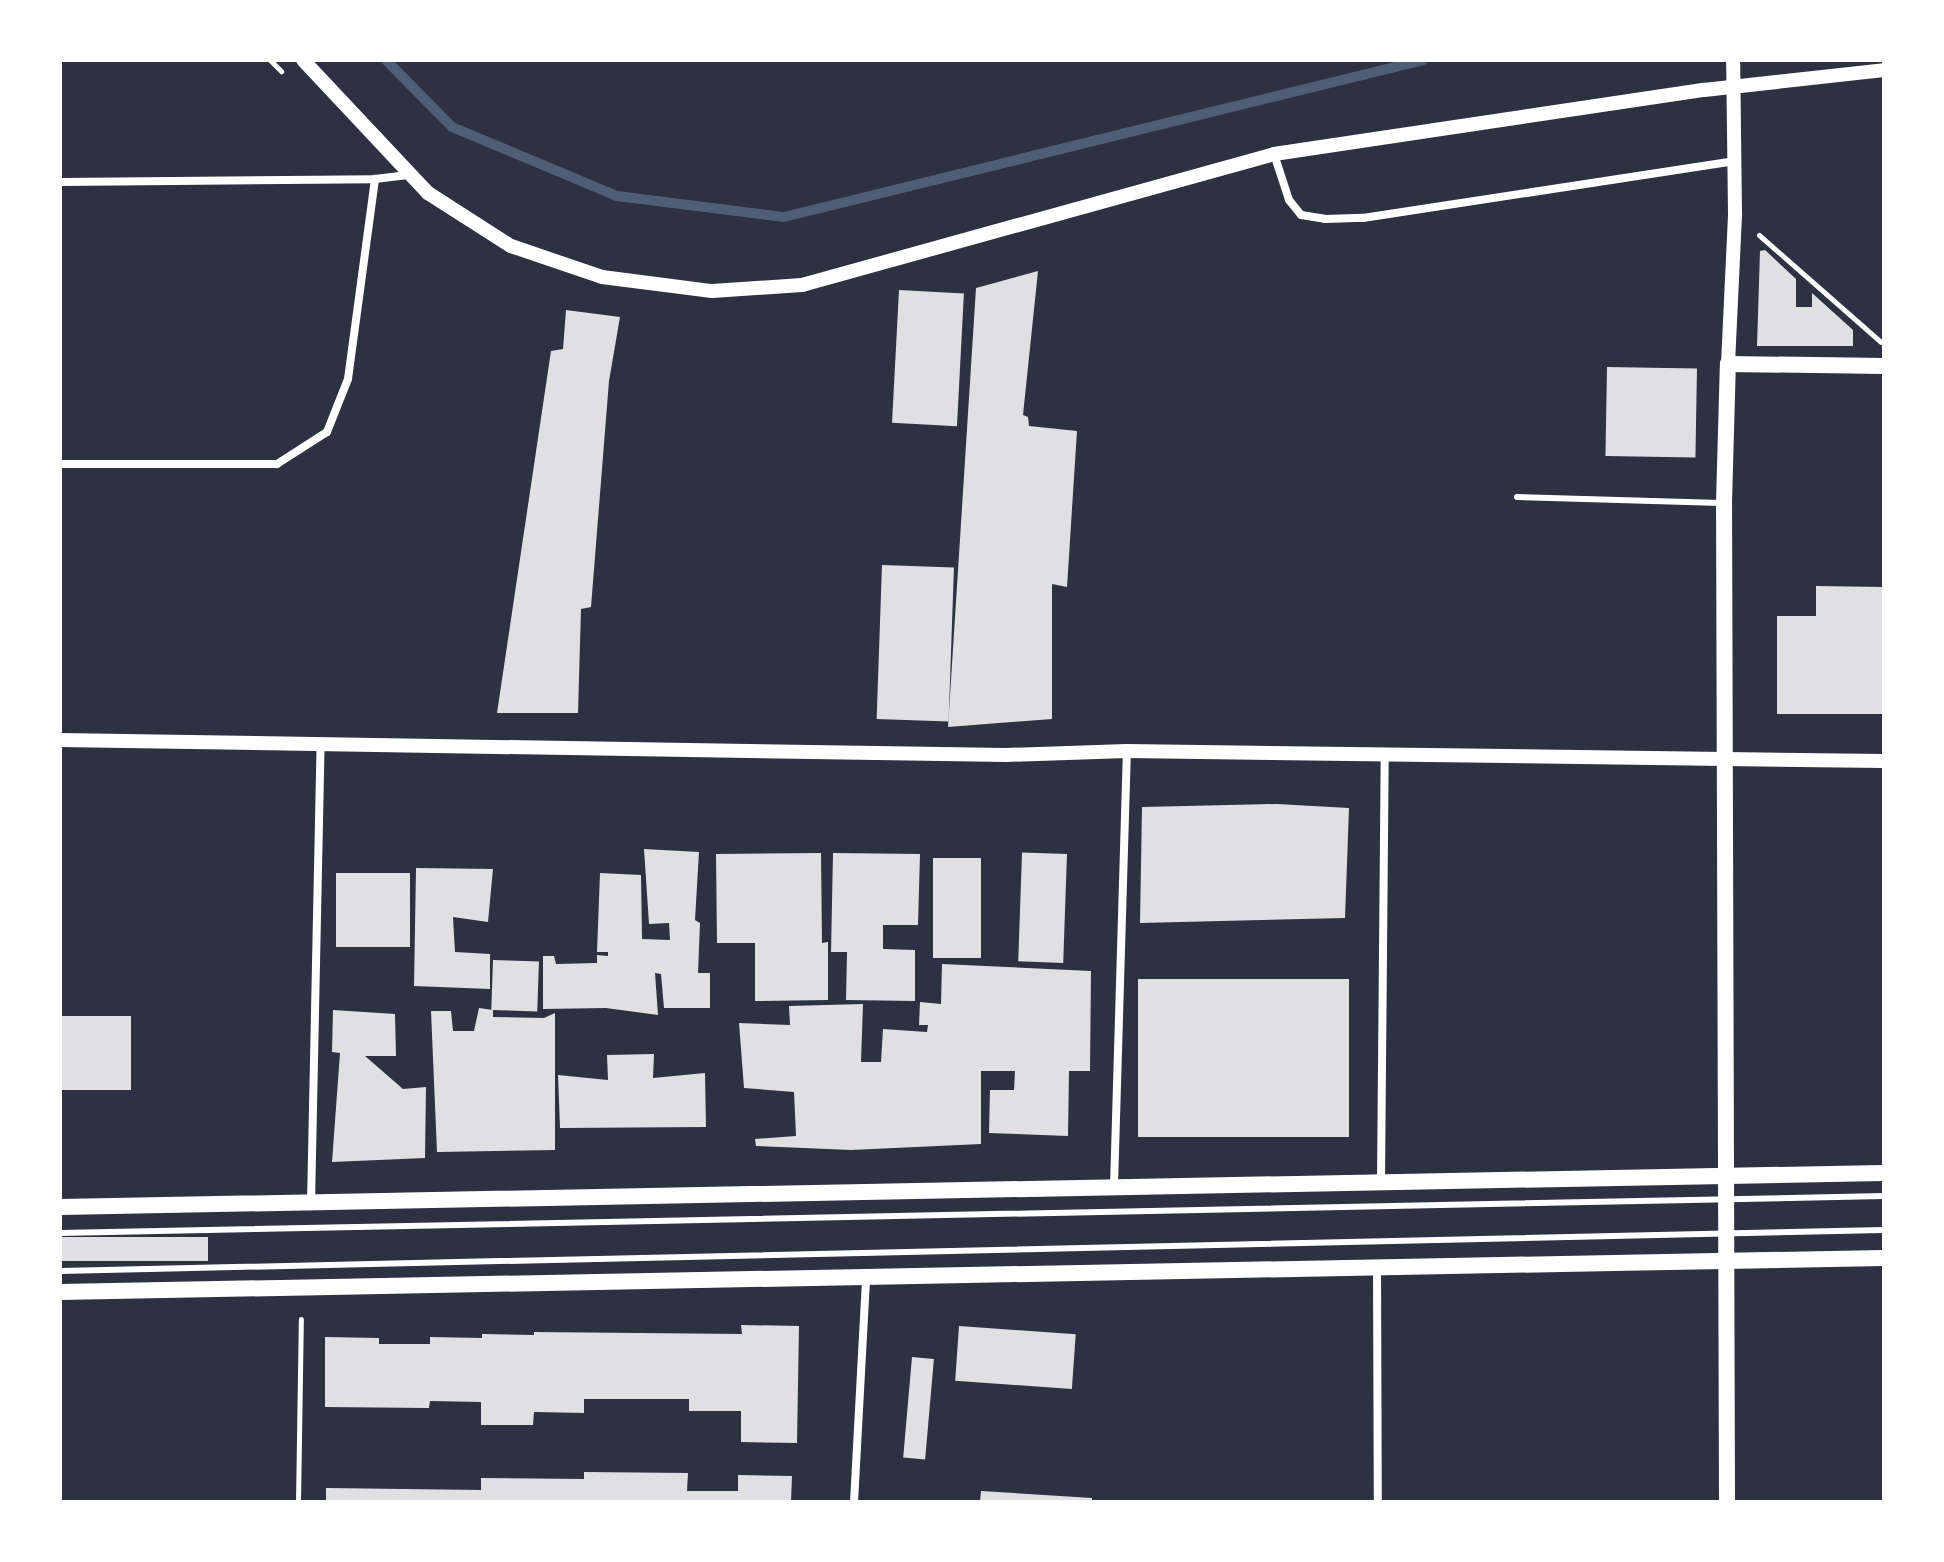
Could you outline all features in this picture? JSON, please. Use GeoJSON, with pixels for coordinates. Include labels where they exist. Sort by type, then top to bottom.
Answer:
{"type":"FeatureCollection","features":[{"type":"Feature","properties":{"kind":"main road"},"geometry":{"type":"LineString","coordinates":[[1727,1502],[1729,1173],[1724,503],[1728,364],[1884,366]]}},
{"type":"Feature","properties":{"kind":"main road"},"geometry":{"type":"LineString","coordinates":[[60,1207],[1729,1173],[1884,1173]]}},
{"type":"Feature","properties":{"kind":"main road"},"geometry":{"type":"LineString","coordinates":[[60,1292],[1884,1258]]}},
{"type":"Feature","properties":{"kind":"street"},"geometry":{"type":"LineString","coordinates":[[303,60],[428,193],[511,246],[602,277],[712,291],[802,285],[1274,154],[1704,90],[1884,70]]}},
{"type":"Feature","properties":{"kind":"street"},"geometry":{"type":"LineString","coordinates":[[1728,364],[1735,213],[1733,60]]}},
{"type":"Feature","properties":{"kind":"street"},"geometry":{"type":"LineString","coordinates":[[1274,154],[1289,200],[1301,215],[1325,219],[1363,218],[1734,161]]}},
{"type":"Feature","properties":{"kind":"street"},"geometry":{"type":"LineString","coordinates":[[60,182],[375,179],[410,175]]}},
{"type":"Feature","properties":{"kind":"street"},"geometry":{"type":"LineString","coordinates":[[60,464],[277,464],[327,432],[348,379],[375,179]]}},
{"type":"Feature","properties":{"kind":"street"},"geometry":{"type":"LineString","coordinates":[[60,740],[1006,755],[1127,751],[1884,761]]}},
{"type":"Feature","properties":{"kind":"street"},"geometry":{"type":"LineString","coordinates":[[311,1204],[321,743]]}},
{"type":"Feature","properties":{"kind":"street"},"geometry":{"type":"LineString","coordinates":[[1114,1186],[1127,751]]}},
{"type":"Feature","properties":{"kind":"street"},"geometry":{"type":"LineString","coordinates":[[1381,1181],[1385,754]]}},
{"type":"Feature","properties":{"kind":"street"},"geometry":{"type":"LineString","coordinates":[[1377,1266],[1378,1502]]}},
{"type":"Feature","properties":{"kind":"street"},"geometry":{"type":"LineString","coordinates":[[854,1502],[866,1277]]}},
{"type":"Feature","properties":{"kind":"lane"},"geometry":{"type":"LineString","coordinates":[[1517,497],[1724,503]]}},
{"type":"Feature","properties":{"kind":"lane"},"geometry":{"type":"LineString","coordinates":[[60,1233],[1884,1196]]}},
{"type":"Feature","properties":{"kind":"lane"},"geometry":{"type":"LineString","coordinates":[[60,1271],[1728,1231],[1884,1230]]}},
{"type":"Feature","properties":{"kind":"path"},"geometry":{"type":"LineString","coordinates":[[1735,213],[1884,344]]}},
{"type":"Feature","properties":{"kind":"path"},"geometry":{"type":"LineString","coordinates":[[298,1502],[301,1319]]}},
{"type":"Feature","properties":{"kind":"building"},"geometry":{"type":"Polygon","coordinates":[[[1765,250],[1796,279],[1796,307],[1812,307],[1812,293],[1853,330],[1853,346],[1757,346],[1760,251],[1765,250]]]}},
{"type":"Feature","properties":{"kind":"building"},"geometry":{"type":"Polygon","coordinates":[[[1038,271],[1023,415],[1028,417],[1029,426],[1077,431],[1067,587],[1052,584],[1052,719],[948,727],[976,288],[1038,271]]]}},
{"type":"Feature","properties":{"kind":"building"},"geometry":{"type":"Polygon","coordinates":[[[899,290],[964,293],[957,426],[892,423],[899,290]]]}},
{"type":"Feature","properties":{"kind":"building"},"geometry":{"type":"Polygon","coordinates":[[[566,310],[620,317],[609,381],[591,607],[581,609],[578,713],[497,713],[551,351],[563,349],[566,310]]]}},
{"type":"Feature","properties":{"kind":"building"},"geometry":{"type":"Polygon","coordinates":[[[1607,367],[1697,369],[1695,458],[1605,456],[1607,367]]]}},
{"type":"Feature","properties":{"kind":"building"},"geometry":{"type":"Polygon","coordinates":[[[882,565],[954,568],[949,721],[877,719],[882,565]]]}},
{"type":"Feature","properties":{"kind":"building"},"geometry":{"type":"Polygon","coordinates":[[[1816,586],[1884,587],[1884,714],[1777,714],[1777,616],[1816,616],[1816,586]]]}},
{"type":"Feature","properties":{"kind":"building"},"geometry":{"type":"Polygon","coordinates":[[[1277,804],[1349,808],[1345,918],[1140,923],[1142,807],[1277,804]]]}},
{"type":"Feature","properties":{"kind":"building"},"geometry":{"type":"Polygon","coordinates":[[[644,849],[699,852],[695,920],[700,923],[698,973],[710,973],[710,1008],[664,1008],[661,974],[655,973],[658,1015],[606,1008],[543,1009],[543,956],[554,956],[556,964],[597,963],[597,955],[608,956],[608,952],[597,952],[600,873],[641,875],[642,939],[670,940],[669,923],[649,924],[644,849]]]}},
{"type":"Feature","properties":{"kind":"building"},"geometry":{"type":"Polygon","coordinates":[[[1022,852],[1067,854],[1063,963],[1018,961],[1022,852]]]}},
{"type":"Feature","properties":{"kind":"building"},"geometry":{"type":"Polygon","coordinates":[[[821,853],[822,943],[828,942],[828,1000],[755,1001],[755,943],[717,943],[716,854],[821,853]]]}},
{"type":"Feature","properties":{"kind":"building"},"geometry":{"type":"Polygon","coordinates":[[[833,853],[920,854],[918,925],[883,925],[883,949],[915,950],[915,1001],[846,1000],[847,952],[831,952],[833,853]]]}},
{"type":"Feature","properties":{"kind":"building"},"geometry":{"type":"Polygon","coordinates":[[[933,858],[981,858],[981,958],[933,958],[933,858]]]}},
{"type":"Feature","properties":{"kind":"building"},"geometry":{"type":"Polygon","coordinates":[[[416,868],[493,869],[488,922],[453,917],[455,952],[490,954],[490,989],[414,986],[416,868]]]}},
{"type":"Feature","properties":{"kind":"building"},"geometry":{"type":"Polygon","coordinates":[[[336,873],[410,873],[410,947],[336,947],[336,873]]]}},
{"type":"Feature","properties":{"kind":"building"},"geometry":{"type":"Polygon","coordinates":[[[493,960],[539,962],[537,1012],[491,1010],[493,960]]]}},
{"type":"Feature","properties":{"kind":"building"},"geometry":{"type":"Polygon","coordinates":[[[942,964],[1091,971],[1090,1071],[1069,1071],[1068,1136],[989,1133],[990,1090],[1014,1090],[1015,1071],[981,1071],[981,1144],[851,1150],[756,1146],[755,1139],[796,1136],[794,1092],[744,1088],[739,1023],[790,1025],[789,1006],[863,1004],[861,1062],[881,1062],[883,1029],[927,1032],[928,1025],[919,1025],[920,1002],[941,1004],[942,964]]]}},
{"type":"Feature","properties":{"kind":"building"},"geometry":{"type":"Polygon","coordinates":[[[1138,979],[1349,979],[1349,1137],[1138,1137],[1138,979]]]}},
{"type":"Feature","properties":{"kind":"building"},"geometry":{"type":"Polygon","coordinates":[[[479,1008],[493,1010],[493,1017],[544,1018],[555,1013],[555,1150],[437,1152],[431,1011],[451,1011],[453,1031],[474,1031],[479,1008]]]}},
{"type":"Feature","properties":{"kind":"building"},"geometry":{"type":"Polygon","coordinates":[[[333,1010],[395,1014],[396,1056],[365,1056],[403,1089],[426,1087],[425,1158],[332,1162],[340,1053],[332,1052],[333,1010]]]}},
{"type":"Feature","properties":{"kind":"building"},"geometry":{"type":"Polygon","coordinates":[[[60,1016],[131,1016],[131,1090],[60,1090],[60,1016]]]}},
{"type":"Feature","properties":{"kind":"building"},"geometry":{"type":"Polygon","coordinates":[[[654,1054],[653,1078],[705,1073],[706,1127],[560,1128],[558,1075],[608,1080],[607,1055],[654,1054]]]}},
{"type":"Feature","properties":{"kind":"building"},"geometry":{"type":"Polygon","coordinates":[[[60,1237],[208,1237],[208,1261],[60,1261],[60,1237]]]}},
{"type":"Feature","properties":{"kind":"building"},"geometry":{"type":"Polygon","coordinates":[[[741,1325],[799,1326],[797,1443],[741,1442],[741,1411],[689,1411],[689,1399],[584,1399],[584,1413],[534,1412],[533,1425],[481,1425],[481,1402],[430,1401],[429,1408],[325,1407],[325,1337],[379,1338],[379,1344],[430,1344],[430,1337],[482,1338],[482,1334],[534,1335],[534,1332],[742,1334],[741,1325]]]}},
{"type":"Feature","properties":{"kind":"building"},"geometry":{"type":"Polygon","coordinates":[[[959,1326],[1076,1334],[1072,1389],[955,1381],[959,1326]]]}},
{"type":"Feature","properties":{"kind":"building"},"geometry":{"type":"Polygon","coordinates":[[[912,1357],[934,1359],[925,1460],[903,1458],[912,1357]]]}},
{"type":"Feature","properties":{"kind":"building"},"geometry":{"type":"Polygon","coordinates":[[[584,1472],[688,1473],[687,1491],[738,1491],[738,1475],[792,1476],[791,1502],[326,1502],[326,1488],[481,1490],[481,1478],[584,1479],[584,1472]]]}},
{"type":"Feature","properties":{"kind":"building"},"geometry":{"type":"Polygon","coordinates":[[[981,1491],[1092,1498],[1092,1502],[980,1502],[981,1491]]]}},
{"type":"Feature","properties":{"kind":"waterway"},"geometry":{"type":"LineString","coordinates":[[386,60],[452,127],[617,196],[784,217],[1423,60]]}}]}
